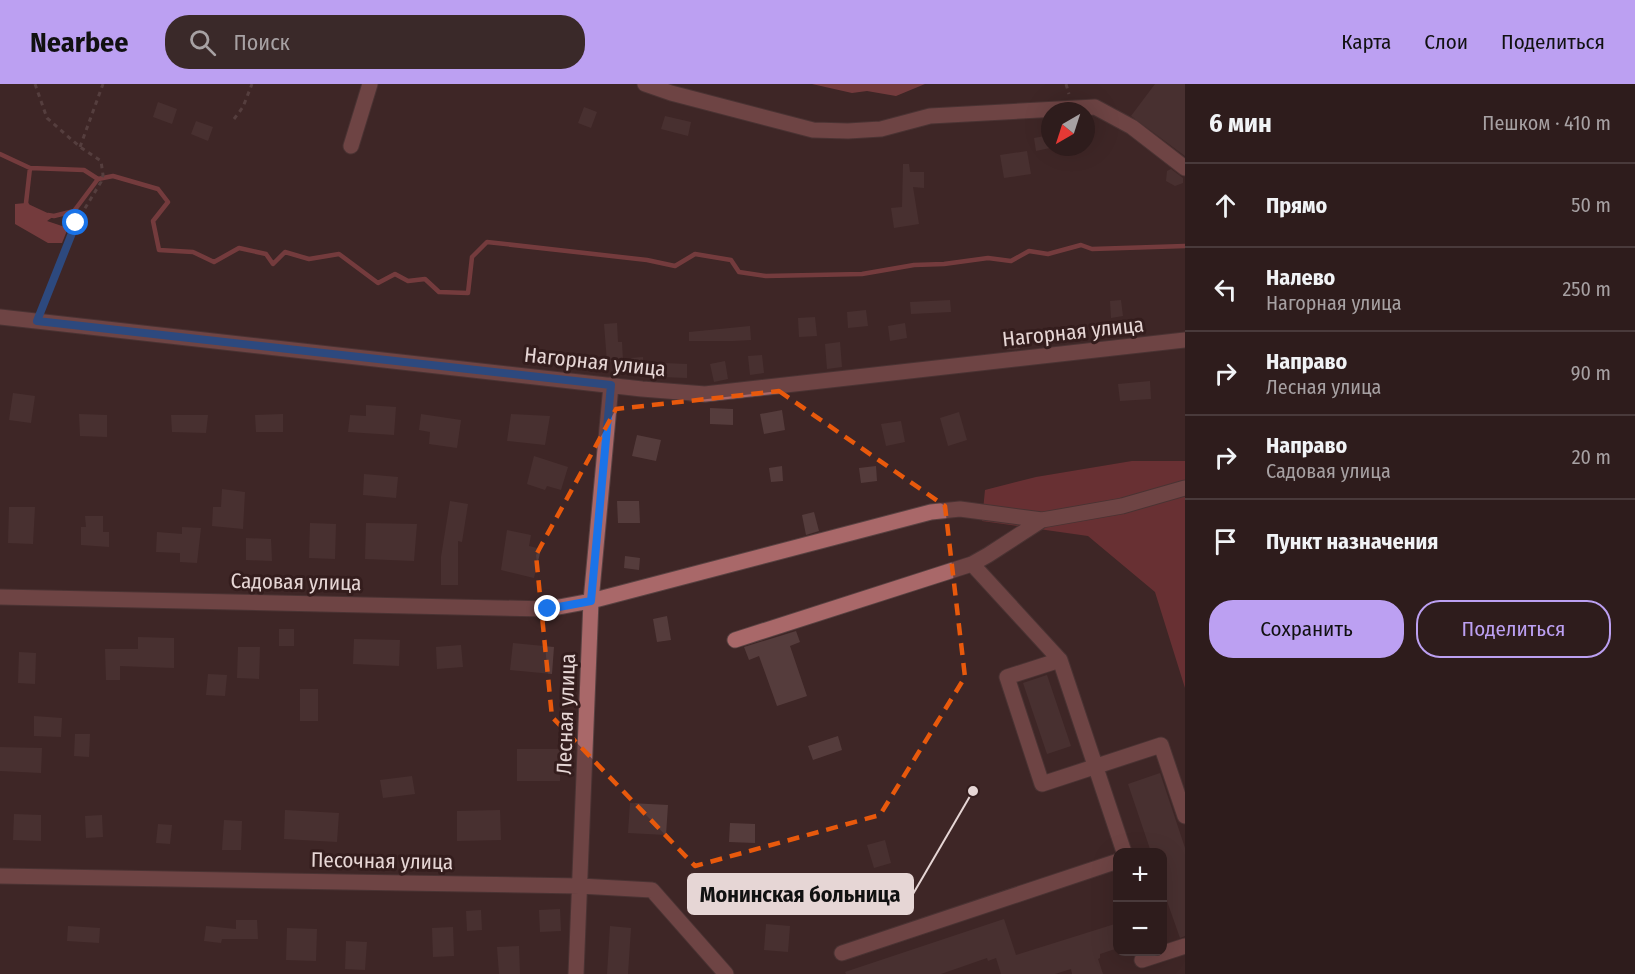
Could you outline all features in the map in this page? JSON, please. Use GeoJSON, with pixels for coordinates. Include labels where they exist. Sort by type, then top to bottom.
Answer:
{"type":"FeatureCollection","features":[{"type":"Feature","properties":{"kind":"street"},"geometry":{"type":"LineString","coordinates":[[351,146],[370,84]]}},
{"type":"Feature","properties":{"kind":"street"},"geometry":{"type":"LineString","coordinates":[[645,84],[671,93],[813,130],[881,129],[930,116],[1095,107],[1132,127],[1185,168]]}},
{"type":"Feature","properties":{"kind":"street","name":"Нагорная улица"},"geometry":{"type":"LineString","coordinates":[[0,317],[642,389],[705,394],[1185,340]]}},
{"type":"Feature","properties":{"kind":"street","name":"Лесная улица"},"geometry":{"type":"LineString","coordinates":[[576,974],[591,601],[611,385]]}},
{"type":"Feature","properties":{"kind":"street"},"geometry":{"type":"LineString","coordinates":[[735,640],[972,564],[1042,520],[1122,506],[1185,488]]}},
{"type":"Feature","properties":{"kind":"street","name":"Садовая улица"},"geometry":{"type":"LineString","coordinates":[[0,597],[548,609],[591,601],[931,512],[960,509],[1042,520]]}},
{"type":"Feature","properties":{"kind":"street"},"geometry":{"type":"LineString","coordinates":[[972,564],[1060,660],[1123,848]]}},
{"type":"Feature","properties":{"kind":"street"},"geometry":{"type":"LineString","coordinates":[[1060,660],[1007,678],[1042,784],[1161,745],[1185,816]]}},
{"type":"Feature","properties":{"kind":"street"},"geometry":{"type":"LineString","coordinates":[[842,953],[1113,863]]}},
{"type":"Feature","properties":{"kind":"street","name":"Песочная улица"},"geometry":{"type":"LineString","coordinates":[[0,876],[580,886],[652,890],[726,974]]}},
{"type":"Feature","properties":{"kind":"street"},"geometry":{"type":"LineString","coordinates":[[1142,960],[1185,946]]}},
{"type":"Feature","properties":{"kind":"path"},"geometry":{"type":"LineString","coordinates":[[35,84],[47,118],[80,147],[101,161],[103,175],[76,223],[37,321]]}},
{"type":"Feature","properties":{"kind":"path"},"geometry":{"type":"LineString","coordinates":[[80,147],[103,84]]}},
{"type":"Feature","properties":{"kind":"path"},"geometry":{"type":"LineString","coordinates":[[234,119],[243,107],[252,84]]}},
{"type":"Feature","properties":{"kind":"highlighted area"},"geometry":{"type":"Polygon","coordinates":[[[779,391],[945,506],[965,677],[880,815],[695,866],[552,717],[536,555],[616,409],[779,391]]]}},
{"type":"Feature","properties":{"kind":"shaded area"},"geometry":{"type":"Polygon","coordinates":[[[812,84],[925,84],[896,96],[867,91],[852,93],[812,84]]]}},
{"type":"Feature","properties":{"kind":"shaded area"},"geometry":{"type":"Polygon","coordinates":[[[26,203],[54,216],[47,221],[68,228],[62,243],[48,243],[15,224],[15,204],[26,203]]]}},
{"type":"Feature","properties":{"kind":"shaded area"},"geometry":{"type":"Polygon","coordinates":[[[1132,461],[1185,461],[1185,688],[1155,592],[1088,536],[982,521],[985,490],[1036,477],[1132,461]]]}},
{"type":"Feature","properties":{"kind":"building"},"geometry":{"type":"Polygon","coordinates":[[[1155,84],[1185,84],[1185,156],[1131,116],[1155,84]]]}},
{"type":"Feature","properties":{"kind":"building"},"geometry":{"type":"Polygon","coordinates":[[[158,102],[177,109],[172,124],[153,117],[158,102]]]}},
{"type":"Feature","properties":{"kind":"building"},"geometry":{"type":"Polygon","coordinates":[[[584,107],[597,112],[591,128],[578,123],[584,107]]]}},
{"type":"Feature","properties":{"kind":"building"},"geometry":{"type":"Polygon","coordinates":[[[665,116],[691,122],[688,136],[661,129],[665,116]]]}},
{"type":"Feature","properties":{"kind":"building"},"geometry":{"type":"Polygon","coordinates":[[[196,121],[213,127],[208,141],[191,134],[196,121]]]}},
{"type":"Feature","properties":{"kind":"building"},"geometry":{"type":"Polygon","coordinates":[[[1041,137],[1041,150],[1036,151],[1034,138],[1041,137]]]}},
{"type":"Feature","properties":{"kind":"building"},"geometry":{"type":"Polygon","coordinates":[[[1027,151],[1031,174],[1004,178],[1000,155],[1027,151]]]}},
{"type":"Feature","properties":{"kind":"building"},"geometry":{"type":"Polygon","coordinates":[[[903,164],[909,164],[910,172],[924,172],[924,188],[913,187],[919,224],[894,228],[891,208],[902,207],[903,164]]]}},
{"type":"Feature","properties":{"kind":"building"},"geometry":{"type":"Polygon","coordinates":[[[1171,169],[1183,178],[1183,183],[1175,186],[1166,181],[1167,171],[1171,169]]]}},
{"type":"Feature","properties":{"kind":"building"},"geometry":{"type":"Polygon","coordinates":[[[950,300],[951,312],[911,314],[910,302],[950,300]]]}},
{"type":"Feature","properties":{"kind":"building"},"geometry":{"type":"Polygon","coordinates":[[[1121,300],[1123,316],[1111,318],[1110,301],[1121,300]]]}},
{"type":"Feature","properties":{"kind":"building"},"geometry":{"type":"Polygon","coordinates":[[[866,310],[868,326],[848,328],[847,312],[866,310]]]}},
{"type":"Feature","properties":{"kind":"building"},"geometry":{"type":"Polygon","coordinates":[[[815,317],[817,336],[799,337],[798,318],[815,317]]]}},
{"type":"Feature","properties":{"kind":"building"},"geometry":{"type":"Polygon","coordinates":[[[617,323],[618,342],[622,342],[623,361],[607,362],[604,324],[617,323]]]}},
{"type":"Feature","properties":{"kind":"building"},"geometry":{"type":"Polygon","coordinates":[[[905,323],[907,338],[890,341],[888,326],[905,323]]]}},
{"type":"Feature","properties":{"kind":"building"},"geometry":{"type":"Polygon","coordinates":[[[750,326],[751,340],[689,341],[689,332],[750,326]]]}},
{"type":"Feature","properties":{"kind":"building"},"geometry":{"type":"Polygon","coordinates":[[[1018,335],[1020,349],[1007,350],[1006,337],[1018,335]]]}},
{"type":"Feature","properties":{"kind":"building"},"geometry":{"type":"Polygon","coordinates":[[[840,342],[842,367],[827,369],[825,344],[840,342]]]}},
{"type":"Feature","properties":{"kind":"building"},"geometry":{"type":"Polygon","coordinates":[[[762,355],[764,373],[750,375],[748,356],[762,355]]]}},
{"type":"Feature","properties":{"kind":"building"},"geometry":{"type":"Polygon","coordinates":[[[643,357],[644,371],[631,372],[631,358],[643,357]]]}},
{"type":"Feature","properties":{"kind":"building"},"geometry":{"type":"Polygon","coordinates":[[[725,361],[728,379],[714,382],[710,364],[725,361]]]}},
{"type":"Feature","properties":{"kind":"building"},"geometry":{"type":"Polygon","coordinates":[[[663,363],[687,364],[687,378],[662,377],[663,363]]]}},
{"type":"Feature","properties":{"kind":"building"},"geometry":{"type":"Polygon","coordinates":[[[1150,381],[1151,399],[1120,401],[1118,384],[1150,381]]]}},
{"type":"Feature","properties":{"kind":"building"},"geometry":{"type":"Polygon","coordinates":[[[13,393],[35,396],[31,423],[9,420],[13,393]]]}},
{"type":"Feature","properties":{"kind":"building"},"geometry":{"type":"Polygon","coordinates":[[[366,405],[396,407],[394,435],[348,432],[350,415],[366,416],[366,405]]]}},
{"type":"Feature","properties":{"kind":"building"},"geometry":{"type":"Polygon","coordinates":[[[710,408],[733,409],[733,425],[710,424],[710,408]]]}},
{"type":"Feature","properties":{"kind":"building"},"geometry":{"type":"Polygon","coordinates":[[[782,410],[785,430],[764,434],[760,414],[782,410]]]}},
{"type":"Feature","properties":{"kind":"building"},"geometry":{"type":"Polygon","coordinates":[[[959,412],[967,440],[948,446],[940,418],[959,412]]]}},
{"type":"Feature","properties":{"kind":"building"},"geometry":{"type":"Polygon","coordinates":[[[79,414],[107,415],[107,437],[80,436],[79,414]]]}},
{"type":"Feature","properties":{"kind":"building"},"geometry":{"type":"Polygon","coordinates":[[[283,414],[283,432],[256,432],[255,415],[283,414]]]}},
{"type":"Feature","properties":{"kind":"building"},"geometry":{"type":"Polygon","coordinates":[[[421,414],[461,420],[457,448],[429,444],[430,432],[419,430],[421,414]]]}},
{"type":"Feature","properties":{"kind":"building"},"geometry":{"type":"Polygon","coordinates":[[[511,414],[550,416],[545,445],[507,441],[511,414]]]}},
{"type":"Feature","properties":{"kind":"building"},"geometry":{"type":"Polygon","coordinates":[[[171,415],[208,415],[206,433],[172,432],[171,415]]]}},
{"type":"Feature","properties":{"kind":"building"},"geometry":{"type":"Polygon","coordinates":[[[901,421],[905,442],[886,446],[881,424],[901,421]]]}},
{"type":"Feature","properties":{"kind":"building"},"geometry":{"type":"Polygon","coordinates":[[[637,435],[661,440],[656,461],[632,456],[637,435]]]}},
{"type":"Feature","properties":{"kind":"building"},"geometry":{"type":"Polygon","coordinates":[[[534,456],[568,467],[561,490],[547,486],[545,490],[527,484],[534,456]]]}},
{"type":"Feature","properties":{"kind":"building"},"geometry":{"type":"Polygon","coordinates":[[[782,466],[783,481],[771,482],[769,468],[782,466]]]}},
{"type":"Feature","properties":{"kind":"building"},"geometry":{"type":"Polygon","coordinates":[[[876,466],[877,481],[861,483],[859,468],[876,466]]]}},
{"type":"Feature","properties":{"kind":"building"},"geometry":{"type":"Polygon","coordinates":[[[364,474],[398,477],[396,498],[363,495],[364,474]]]}},
{"type":"Feature","properties":{"kind":"building"},"geometry":{"type":"Polygon","coordinates":[[[222,489],[245,492],[243,529],[212,526],[213,507],[221,507],[222,489]]]}},
{"type":"Feature","properties":{"kind":"building"},"geometry":{"type":"Polygon","coordinates":[[[450,501],[468,504],[462,542],[458,541],[458,585],[441,585],[441,557],[450,501]]]}},
{"type":"Feature","properties":{"kind":"building"},"geometry":{"type":"Polygon","coordinates":[[[617,501],[639,501],[640,523],[618,523],[617,501]]]}},
{"type":"Feature","properties":{"kind":"building"},"geometry":{"type":"Polygon","coordinates":[[[9,507],[35,507],[33,544],[8,543],[9,507]]]}},
{"type":"Feature","properties":{"kind":"building"},"geometry":{"type":"Polygon","coordinates":[[[814,512],[819,531],[806,535],[802,515],[814,512]]]}},
{"type":"Feature","properties":{"kind":"building"},"geometry":{"type":"Polygon","coordinates":[[[85,516],[103,516],[103,532],[109,532],[109,547],[81,545],[81,527],[86,527],[85,516]]]}},
{"type":"Feature","properties":{"kind":"building"},"geometry":{"type":"Polygon","coordinates":[[[310,523],[336,524],[335,559],[309,558],[310,523]]]}},
{"type":"Feature","properties":{"kind":"building"},"geometry":{"type":"Polygon","coordinates":[[[366,523],[417,524],[414,561],[365,559],[366,523]]]}},
{"type":"Feature","properties":{"kind":"building"},"geometry":{"type":"Polygon","coordinates":[[[182,527],[201,528],[197,563],[180,562],[180,553],[156,552],[157,532],[182,534],[182,527]]]}},
{"type":"Feature","properties":{"kind":"building"},"geometry":{"type":"Polygon","coordinates":[[[507,530],[531,535],[529,546],[541,549],[534,578],[501,570],[507,530]]]}},
{"type":"Feature","properties":{"kind":"building"},"geometry":{"type":"Polygon","coordinates":[[[246,538],[271,539],[272,561],[246,560],[246,538]]]}},
{"type":"Feature","properties":{"kind":"building"},"geometry":{"type":"Polygon","coordinates":[[[625,556],[640,558],[639,570],[624,568],[625,556]]]}},
{"type":"Feature","properties":{"kind":"building"},"geometry":{"type":"Polygon","coordinates":[[[667,616],[671,640],[657,642],[653,619],[667,616]]]}},
{"type":"Feature","properties":{"kind":"building"},"geometry":{"type":"Polygon","coordinates":[[[279,629],[294,629],[294,646],[279,646],[279,629]]]}},
{"type":"Feature","properties":{"kind":"building"},"geometry":{"type":"Polygon","coordinates":[[[796,631],[800,642],[790,646],[807,696],[777,706],[759,656],[749,660],[744,647],[796,631]]]}},
{"type":"Feature","properties":{"kind":"building"},"geometry":{"type":"Polygon","coordinates":[[[138,637],[174,638],[174,668],[120,666],[120,680],[106,680],[105,649],[138,649],[138,637]]]}},
{"type":"Feature","properties":{"kind":"building"},"geometry":{"type":"Polygon","coordinates":[[[354,639],[400,640],[399,666],[353,664],[354,639]]]}},
{"type":"Feature","properties":{"kind":"building"},"geometry":{"type":"Polygon","coordinates":[[[513,643],[554,647],[552,674],[510,670],[513,643]]]}},
{"type":"Feature","properties":{"kind":"building"},"geometry":{"type":"Polygon","coordinates":[[[461,645],[463,667],[437,669],[436,647],[461,645]]]}},
{"type":"Feature","properties":{"kind":"building"},"geometry":{"type":"Polygon","coordinates":[[[238,647],[260,647],[259,679],[237,678],[238,647]]]}},
{"type":"Feature","properties":{"kind":"building"},"geometry":{"type":"Polygon","coordinates":[[[19,652],[36,653],[35,684],[18,683],[19,652]]]}},
{"type":"Feature","properties":{"kind":"building"},"geometry":{"type":"Polygon","coordinates":[[[208,674],[227,675],[225,696],[206,695],[208,674]]]}},
{"type":"Feature","properties":{"kind":"building"},"geometry":{"type":"Polygon","coordinates":[[[1047,675],[1071,746],[1047,754],[1023,683],[1047,675]]]}},
{"type":"Feature","properties":{"kind":"building"},"geometry":{"type":"Polygon","coordinates":[[[300,689],[318,689],[318,721],[300,721],[300,689]]]}},
{"type":"Feature","properties":{"kind":"building"},"geometry":{"type":"Polygon","coordinates":[[[34,716],[62,718],[61,737],[34,736],[34,716]]]}},
{"type":"Feature","properties":{"kind":"building"},"geometry":{"type":"Polygon","coordinates":[[[75,734],[90,734],[89,757],[74,756],[75,734]]]}},
{"type":"Feature","properties":{"kind":"building"},"geometry":{"type":"Polygon","coordinates":[[[838,736],[842,750],[813,760],[808,746],[838,736]]]}},
{"type":"Feature","properties":{"kind":"building"},"geometry":{"type":"Polygon","coordinates":[[[0,747],[42,748],[41,773],[0,771],[0,747]]]}},
{"type":"Feature","properties":{"kind":"building"},"geometry":{"type":"Polygon","coordinates":[[[517,749],[560,749],[560,781],[517,781],[517,749]]]}},
{"type":"Feature","properties":{"kind":"building"},"geometry":{"type":"Polygon","coordinates":[[[1160,773],[1185,848],[1185,936],[1180,938],[1167,901],[1167,848],[1150,848],[1128,784],[1160,773]]]}},
{"type":"Feature","properties":{"kind":"building"},"geometry":{"type":"Polygon","coordinates":[[[412,776],[415,794],[383,798],[380,780],[412,776]]]}},
{"type":"Feature","properties":{"kind":"building"},"geometry":{"type":"Polygon","coordinates":[[[630,803],[668,805],[666,835],[628,833],[630,803]]]}},
{"type":"Feature","properties":{"kind":"building"},"geometry":{"type":"Polygon","coordinates":[[[285,810],[339,813],[337,842],[284,839],[285,810]]]}},
{"type":"Feature","properties":{"kind":"building"},"geometry":{"type":"Polygon","coordinates":[[[500,810],[501,840],[457,841],[457,811],[500,810]]]}},
{"type":"Feature","properties":{"kind":"building"},"geometry":{"type":"Polygon","coordinates":[[[14,814],[41,815],[41,841],[13,840],[14,814]]]}},
{"type":"Feature","properties":{"kind":"building"},"geometry":{"type":"Polygon","coordinates":[[[102,815],[103,837],[86,838],[85,816],[102,815]]]}},
{"type":"Feature","properties":{"kind":"building"},"geometry":{"type":"Polygon","coordinates":[[[224,820],[242,821],[241,850],[222,850],[224,820]]]}},
{"type":"Feature","properties":{"kind":"building"},"geometry":{"type":"Polygon","coordinates":[[[730,823],[755,824],[755,843],[729,842],[730,823]]]}},
{"type":"Feature","properties":{"kind":"building"},"geometry":{"type":"Polygon","coordinates":[[[158,824],[172,825],[170,844],[156,843],[158,824]]]}},
{"type":"Feature","properties":{"kind":"building"},"geometry":{"type":"Polygon","coordinates":[[[885,840],[891,863],[874,868],[867,845],[885,840]]]}},
{"type":"Feature","properties":{"kind":"building"},"geometry":{"type":"Polygon","coordinates":[[[560,909],[561,931],[540,932],[539,910],[560,909]]]}},
{"type":"Feature","properties":{"kind":"building"},"geometry":{"type":"Polygon","coordinates":[[[481,910],[482,930],[467,931],[466,911],[481,910]]]}},
{"type":"Feature","properties":{"kind":"building"},"geometry":{"type":"Polygon","coordinates":[[[1004,919],[1016,955],[1113,925],[1113,950],[1100,954],[1098,959],[1103,974],[1072,974],[1071,969],[1055,974],[1001,974],[996,958],[988,961],[987,958],[941,974],[846,974],[845,972],[1004,919]]]}},
{"type":"Feature","properties":{"kind":"building"},"geometry":{"type":"Polygon","coordinates":[[[236,920],[257,920],[258,939],[222,939],[221,943],[204,941],[206,926],[236,929],[236,920]]]}},
{"type":"Feature","properties":{"kind":"building"},"geometry":{"type":"Polygon","coordinates":[[[766,924],[790,926],[788,952],[764,950],[766,924]]]}},
{"type":"Feature","properties":{"kind":"building"},"geometry":{"type":"Polygon","coordinates":[[[68,926],[100,928],[99,943],[67,941],[68,926]]]}},
{"type":"Feature","properties":{"kind":"building"},"geometry":{"type":"Polygon","coordinates":[[[610,926],[631,928],[628,974],[607,974],[610,926]]]}},
{"type":"Feature","properties":{"kind":"building"},"geometry":{"type":"Polygon","coordinates":[[[453,927],[454,956],[433,957],[432,928],[453,927]]]}},
{"type":"Feature","properties":{"kind":"building"},"geometry":{"type":"Polygon","coordinates":[[[287,928],[317,929],[316,961],[286,960],[287,928]]]}},
{"type":"Feature","properties":{"kind":"building"},"geometry":{"type":"Polygon","coordinates":[[[346,941],[367,942],[365,970],[345,969],[346,941]]]}},
{"type":"Feature","properties":{"kind":"building"},"geometry":{"type":"Polygon","coordinates":[[[519,946],[520,974],[499,974],[497,947],[519,946]]]}},
{"type":"Feature","properties":{"kind":"waterway"},"geometry":{"type":"LineString","coordinates":[[0,154],[30,168],[84,170],[98,179],[113,176],[158,189],[168,202],[153,221],[159,250],[193,252],[214,262],[239,248],[266,254],[273,264],[285,252],[309,259],[339,254],[378,283],[395,274],[408,281],[425,279],[439,292],[468,293],[472,257],[487,242],[647,260],[675,266],[695,254],[731,260],[739,272],[766,276],[862,274],[914,265],[944,264],[988,258],[1011,261],[1029,251],[1048,254],[1081,245],[1092,249],[1185,246]]}},
{"type":"Feature","properties":{"kind":"waterway"},"geometry":{"type":"LineString","coordinates":[[28,207],[26,203],[30,168]]}},
{"type":"Feature","properties":{"kind":"waterway"},"geometry":{"type":"LineString","coordinates":[[48,215],[54,216],[74,211],[98,179]]}},
{"type":"Feature","properties":{"kind":"place","name":"Монинская больница"},"geometry":{"type":"Point","coordinates":[973,791]}},
{"type":"Feature","properties":{"kind":"route"},"geometry":{"type":"LineString","coordinates":[[76,223],[37,321],[611,385],[591,601],[548,609]]}}]}
